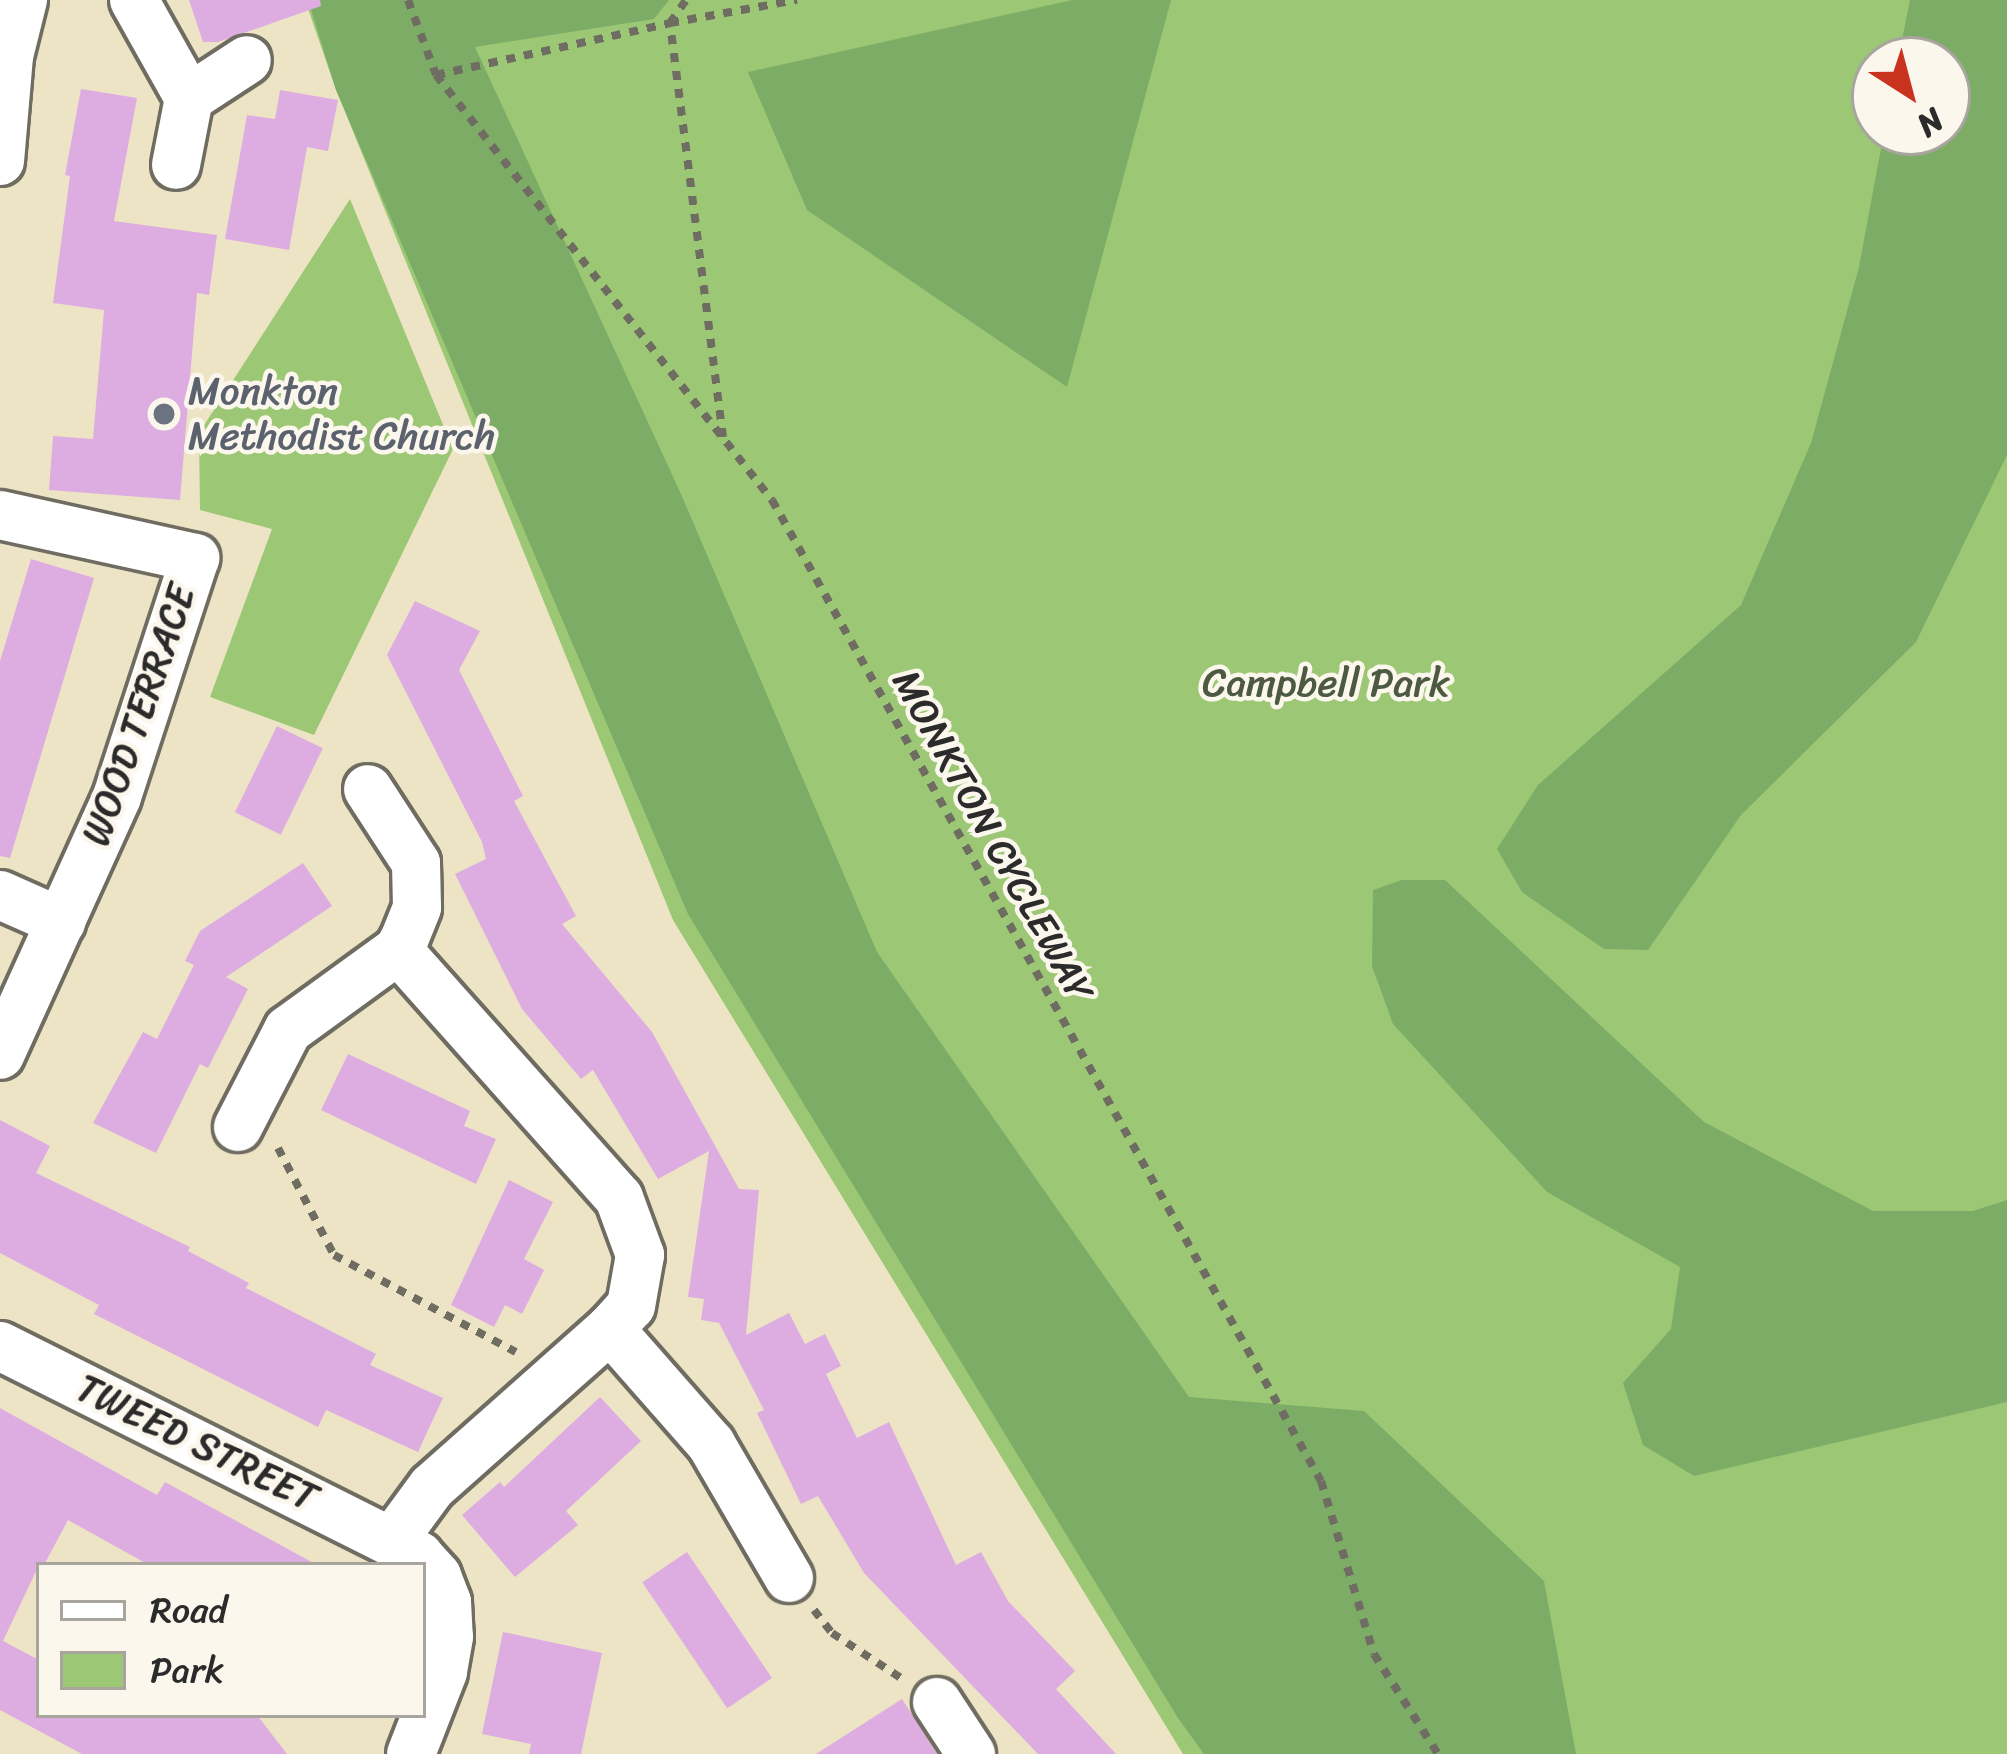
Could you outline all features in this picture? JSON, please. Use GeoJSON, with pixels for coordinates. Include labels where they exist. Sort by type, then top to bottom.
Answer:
{"type":"FeatureCollection","features":[{"type":"Feature","properties":{"kind":"street"},"geometry":{"type":"LineString","coordinates":[[0,161],[9,56],[23,0]]}},
{"type":"Feature","properties":{"kind":"street"},"geometry":{"type":"LineString","coordinates":[[134,0],[189,98],[176,165]]}},
{"type":"Feature","properties":{"kind":"street"},"geometry":{"type":"LineString","coordinates":[[189,98],[247,61]]}},
{"type":"Feature","properties":{"kind":"street","name":"WOOD TERRACE"},"geometry":{"type":"LineString","coordinates":[[0,515],[195,558],[117,796],[0,1055]]}},
{"type":"Feature","properties":{"kind":"street"},"geometry":{"type":"LineString","coordinates":[[246,1112],[288,1030],[398,950],[417,907],[416,863],[368,789]]}},
{"type":"Feature","properties":{"kind":"street"},"geometry":{"type":"LineString","coordinates":[[0,895],[61,922]]}},
{"type":"Feature","properties":{"kind":"street"},"geometry":{"type":"LineString","coordinates":[[393,1540],[432,1487],[631,1306],[640,1255],[619,1198],[398,950]]}},
{"type":"Feature","properties":{"kind":"street"},"geometry":{"type":"LineString","coordinates":[[610,1329],[711,1444],[789,1577]]}},
{"type":"Feature","properties":{"kind":"street","name":"TWEED STREET"},"geometry":{"type":"LineString","coordinates":[[0,1346],[393,1540],[420,1562]]}},
{"type":"Feature","properties":{"kind":"street","name":"TWEED STREET"},"geometry":{"type":"LineString","coordinates":[[426,1567],[437,1576],[447,1602],[449,1637],[443,1672],[426,1716]]}},
{"type":"Feature","properties":{"kind":"street"},"geometry":{"type":"LineString","coordinates":[[937,1702],[971,1754]]}},
{"type":"Feature","properties":{"kind":"street","name":"TWEED STREET"},"geometry":{"type":"LineString","coordinates":[[411,1754],[425,1718]]}},
{"type":"Feature","properties":{"kind":"path","name":"MONKTON CYCLEWAY"},"geometry":{"type":"LineString","coordinates":[[408,0],[436,75],[772,500],[1322,1481],[1375,1654],[1438,1754]]}},
{"type":"Feature","properties":{"kind":"path"},"geometry":{"type":"LineString","coordinates":[[686,0],[670,22],[723,439]]}},
{"type":"Feature","properties":{"kind":"path"},"geometry":{"type":"LineString","coordinates":[[436,75],[670,22],[797,0]]}},
{"type":"Feature","properties":{"kind":"path"},"geometry":{"type":"LineString","coordinates":[[246,1112],[334,1255],[560,1373]]}},
{"type":"Feature","properties":{"kind":"path"},"geometry":{"type":"LineString","coordinates":[[789,1577],[832,1633],[937,1702]]}},
{"type":"Feature","properties":{"kind":"green space","name":"Campbell Park"},"geometry":{"type":"Polygon","coordinates":[[[305,0],[2007,0],[2007,1754],[1183,1754],[673,920],[335,87],[305,0]]]}},
{"type":"Feature","properties":{"kind":"green space"},"geometry":{"type":"Polygon","coordinates":[[[308,0],[669,0],[654,19],[475,47],[681,494],[877,952],[1189,1397],[1364,1411],[1544,1581],[1576,1754],[1204,1754],[688,914],[336,90],[308,0]]]}},
{"type":"Feature","properties":{"kind":"green space"},"geometry":{"type":"Polygon","coordinates":[[[1072,0],[1171,0],[1067,387],[807,210],[748,72],[1072,0]]]}},
{"type":"Feature","properties":{"kind":"green space"},"geometry":{"type":"Polygon","coordinates":[[[1910,0],[2007,0],[2007,455],[1916,642],[1741,815],[1648,950],[1604,949],[1522,892],[1497,849],[1538,785],[1741,605],[1811,443],[1859,267],[1880,156],[1971,156],[1971,36],[1903,36],[1910,0]]]}},
{"type":"Feature","properties":{"kind":"green space"},"geometry":{"type":"Polygon","coordinates":[[[350,199],[453,449],[314,735],[210,697],[272,529],[200,510],[199,433],[350,199]]]}},
{"type":"Feature","properties":{"kind":"green space"},"geometry":{"type":"Polygon","coordinates":[[[1402,880],[1445,880],[1704,1122],[1873,1211],[1973,1211],[2007,1200],[2007,1402],[1694,1476],[1643,1445],[1623,1383],[1671,1329],[1680,1267],[1547,1192],[1393,1024],[1372,966],[1373,890],[1402,880]]]}},
{"type":"Feature","properties":{"kind":"building"},"geometry":{"type":"Polygon","coordinates":[[[189,0],[320,0],[321,6],[218,42],[203,42],[189,0]]]}},
{"type":"Feature","properties":{"kind":"building"},"geometry":{"type":"Polygon","coordinates":[[[81,89],[137,98],[114,221],[217,235],[209,295],[197,293],[180,500],[49,490],[53,436],[93,439],[104,310],[53,303],[70,176],[65,175],[81,89]]]}},
{"type":"Feature","properties":{"kind":"building"},"geometry":{"type":"Polygon","coordinates":[[[280,90],[338,100],[328,151],[307,147],[289,250],[225,239],[247,115],[275,119],[280,90]]]}},
{"type":"Feature","properties":{"kind":"building"},"geometry":{"type":"Polygon","coordinates":[[[31,559],[94,578],[10,858],[0,856],[0,661],[31,559]]]}},
{"type":"Feature","properties":{"kind":"building"},"geometry":{"type":"Polygon","coordinates":[[[415,601],[480,631],[459,670],[523,796],[514,801],[576,916],[562,924],[652,1032],[739,1189],[759,1190],[746,1335],[789,1313],[805,1344],[825,1334],[841,1366],[826,1374],[857,1438],[889,1422],[956,1565],[981,1552],[1008,1601],[1075,1671],[1056,1689],[1116,1754],[1038,1754],[864,1573],[818,1496],[801,1504],[757,1413],[764,1410],[719,1323],[701,1320],[704,1299],[688,1297],[709,1151],[658,1179],[593,1070],[581,1079],[522,1009],[455,874],[486,859],[482,842],[387,655],[415,601]]]}},
{"type":"Feature","properties":{"kind":"building"},"geometry":{"type":"Polygon","coordinates":[[[277,726],[323,748],[281,835],[235,812],[277,726]]]}},
{"type":"Feature","properties":{"kind":"building"},"geometry":{"type":"Polygon","coordinates":[[[303,863],[332,906],[226,977],[248,989],[208,1068],[200,1064],[156,1153],[93,1123],[143,1032],[157,1039],[194,965],[185,961],[200,931],[303,863]]]}},
{"type":"Feature","properties":{"kind":"building"},"geometry":{"type":"Polygon","coordinates":[[[348,1054],[470,1111],[464,1126],[496,1139],[476,1184],[321,1110],[348,1054]]]}},
{"type":"Feature","properties":{"kind":"building"},"geometry":{"type":"Polygon","coordinates":[[[0,1120],[50,1146],[36,1173],[190,1247],[188,1251],[249,1283],[246,1288],[376,1354],[370,1365],[443,1398],[418,1452],[326,1410],[318,1427],[94,1314],[99,1305],[0,1253],[0,1120]]]}},
{"type":"Feature","properties":{"kind":"building"},"geometry":{"type":"Polygon","coordinates":[[[509,1180],[553,1202],[524,1259],[544,1270],[522,1314],[505,1305],[494,1327],[451,1305],[509,1180]]]}},
{"type":"Feature","properties":{"kind":"building"},"geometry":{"type":"Polygon","coordinates":[[[600,1397],[641,1441],[566,1511],[578,1525],[515,1577],[462,1515],[500,1482],[504,1487],[600,1397]]]}},
{"type":"Feature","properties":{"kind":"building"},"geometry":{"type":"Polygon","coordinates":[[[0,1408],[157,1495],[165,1482],[312,1562],[144,1562],[68,1520],[46,1562],[36,1562],[3,1641],[36,1658],[36,1718],[259,1718],[287,1754],[82,1754],[0,1710],[0,1408]]]}},
{"type":"Feature","properties":{"kind":"building"},"geometry":{"type":"Polygon","coordinates":[[[687,1552],[772,1678],[727,1708],[642,1582],[687,1552]]]}},
{"type":"Feature","properties":{"kind":"building"},"geometry":{"type":"Polygon","coordinates":[[[503,1632],[602,1653],[581,1754],[529,1754],[531,1744],[482,1734],[503,1632]]]}},
{"type":"Feature","properties":{"kind":"building"},"geometry":{"type":"Polygon","coordinates":[[[902,1699],[937,1754],[816,1754],[902,1699]]]}},
{"type":"Feature","properties":{"kind":"place","name":"Monkton Methodist Church"},"geometry":{"type":"Point","coordinates":[164,414]}}]}
